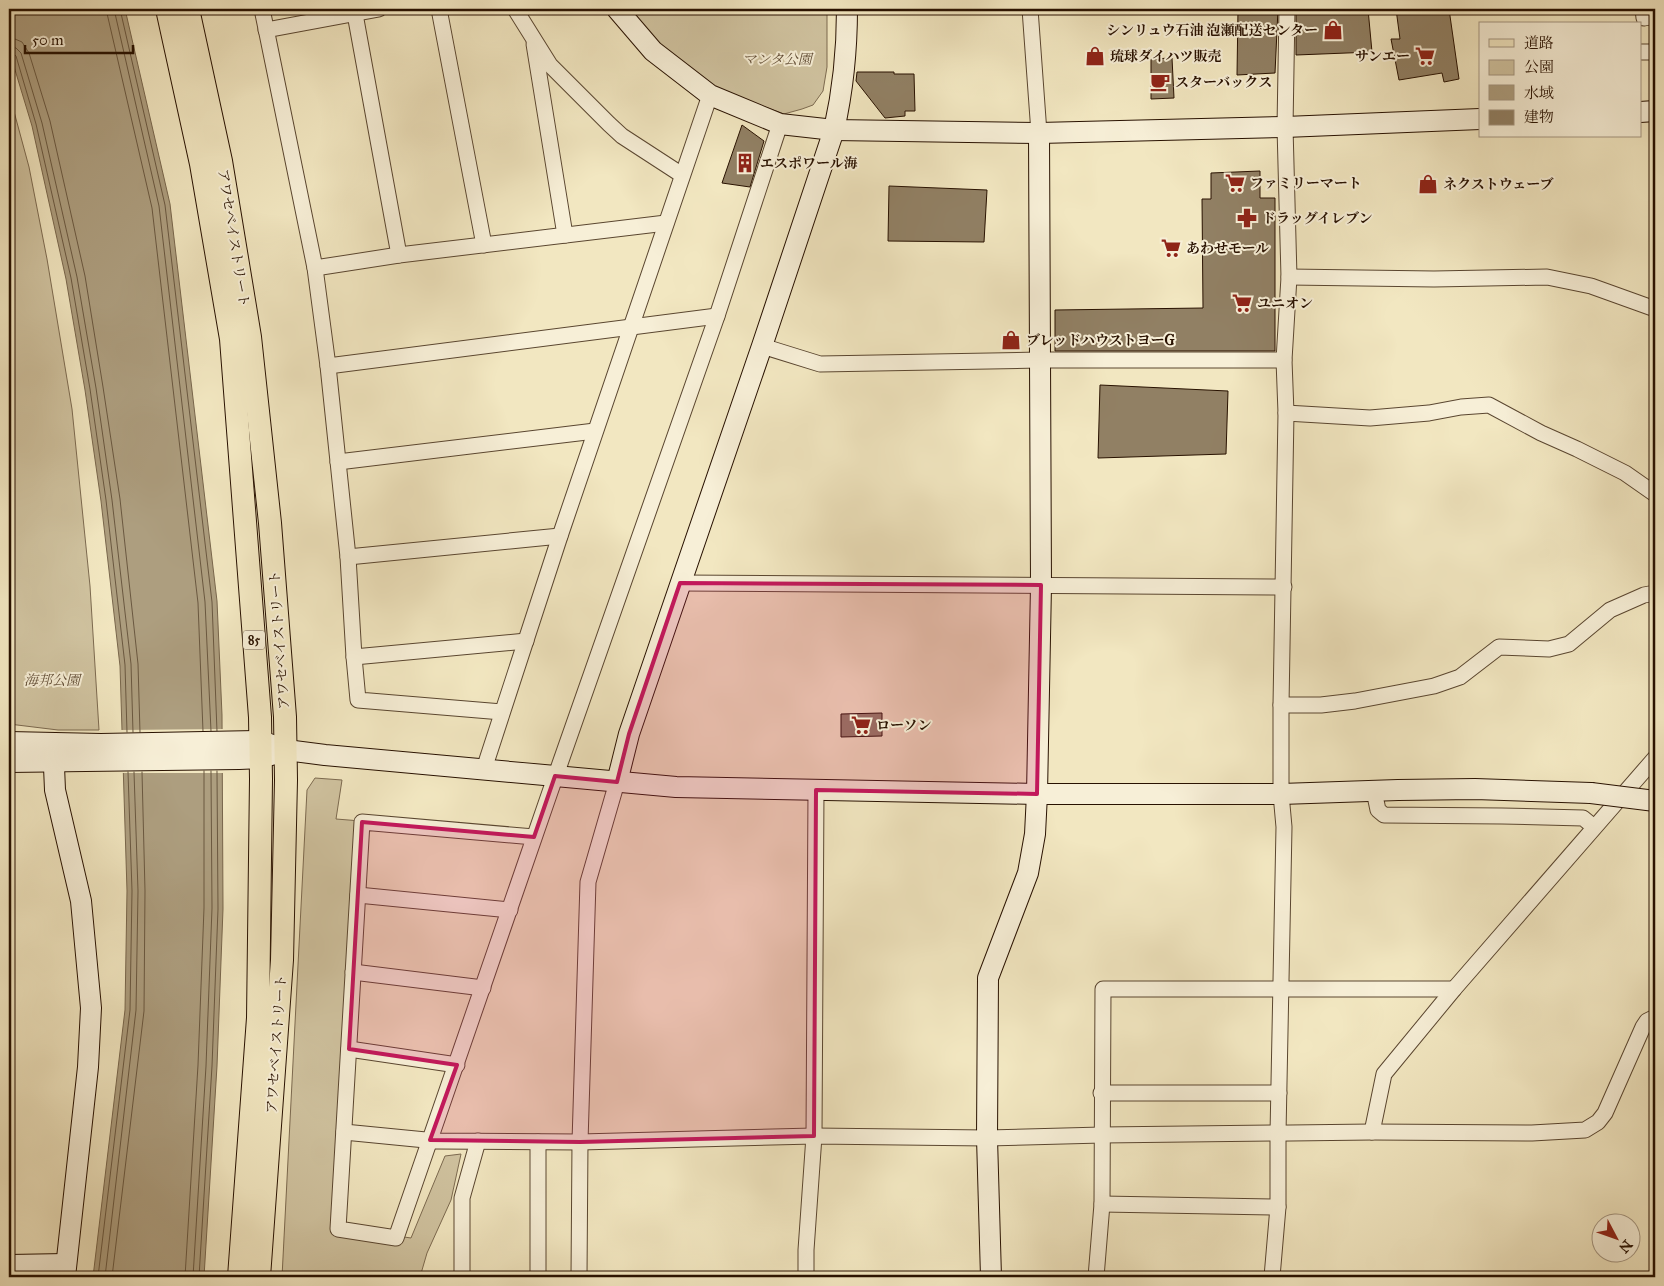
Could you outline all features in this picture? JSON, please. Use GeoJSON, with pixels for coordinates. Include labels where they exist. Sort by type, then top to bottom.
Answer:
{"type":"FeatureCollection","features":[{"type":"Feature","properties":{"kind":"main road","name":"アワセベイストリート"},"geometry":{"type":"LineString","coordinates":[[168,9],[201,164],[231,339],[250,750],[258,1018],[239,1277]]}},
{"type":"Feature","properties":{"kind":"main road","name":"アワセベイストリート"},"geometry":{"type":"LineString","coordinates":[[188,9],[221,161],[250,337],[270,523],[286,750],[282,960],[259,1277]]}},
{"type":"Feature","properties":{"kind":"street"},"geometry":{"type":"LineString","coordinates":[[262,9],[315,268],[328,366],[348,557],[358,700],[502,712]]}},
{"type":"Feature","properties":{"kind":"street"},"geometry":{"type":"LineString","coordinates":[[266,30],[378,9]]}},
{"type":"Feature","properties":{"kind":"street"},"geometry":{"type":"LineString","coordinates":[[439,9],[484,245]]}},
{"type":"Feature","properties":{"kind":"street"},"geometry":{"type":"LineString","coordinates":[[515,9],[550,65],[622,136],[682,175]]}},
{"type":"Feature","properties":{"kind":"street"},"geometry":{"type":"LineString","coordinates":[[617,9],[653,51],[710,95],[780,124],[834,130],[1039,133],[1286,127],[1479,119]]}},
{"type":"Feature","properties":{"kind":"street"},"geometry":{"type":"LineString","coordinates":[[579,1277],[580,1142],[588,882],[629,734],[834,130],[840,100],[847,36],[847,9]]}},
{"type":"Feature","properties":{"kind":"street"},"geometry":{"type":"LineString","coordinates":[[992,1277],[987,1138],[988,978],[1028,873],[1035,834],[1037,794],[1041,585],[1039,133],[1030,9]]}},
{"type":"Feature","properties":{"kind":"street"},"geometry":{"type":"LineString","coordinates":[[1272,1277],[1278,1206],[1284,827],[1281,794],[1281,704],[1286,414],[1284,360],[1289,278],[1286,127],[1287,9]]}},
{"type":"Feature","properties":{"kind":"street"},"geometry":{"type":"LineString","coordinates":[[1643,9],[1644,18],[1655,16]]}},
{"type":"Feature","properties":{"kind":"street"},"geometry":{"type":"LineString","coordinates":[[355,14],[400,255]]}},
{"type":"Feature","properties":{"kind":"street"},"geometry":{"type":"LineString","coordinates":[[533,39],[565,235]]}},
{"type":"Feature","properties":{"kind":"street"},"geometry":{"type":"LineString","coordinates":[[1642,52],[1655,52]]}},
{"type":"Feature","properties":{"kind":"street"},"geometry":{"type":"LineString","coordinates":[[484,769],[595,431],[710,95]]}},
{"type":"Feature","properties":{"kind":"street"},"geometry":{"type":"LineString","coordinates":[[1642,112],[1655,111]]}},
{"type":"Feature","properties":{"kind":"street"},"geometry":{"type":"LineString","coordinates":[[534,837],[362,822],[338,1228],[396,1238],[555,776],[717,316],[780,124]]}},
{"type":"Feature","properties":{"kind":"street"},"geometry":{"type":"LineString","coordinates":[[315,268],[400,255],[666,223]]}},
{"type":"Feature","properties":{"kind":"street"},"geometry":{"type":"LineString","coordinates":[[1289,278],[1547,278],[1591,286],[1655,310]]}},
{"type":"Feature","properties":{"kind":"street"},"geometry":{"type":"LineString","coordinates":[[328,366],[717,316]]}},
{"type":"Feature","properties":{"kind":"street"},"geometry":{"type":"LineString","coordinates":[[762,346],[820,364],[1039,360],[1284,360]]}},
{"type":"Feature","properties":{"kind":"street"},"geometry":{"type":"LineString","coordinates":[[1286,414],[1370,418],[1429,414],[1489,405],[1625,474],[1655,494]]}},
{"type":"Feature","properties":{"kind":"street"},"geometry":{"type":"LineString","coordinates":[[338,462],[595,431]]}},
{"type":"Feature","properties":{"kind":"street"},"geometry":{"type":"LineString","coordinates":[[348,557],[560,536]]}},
{"type":"Feature","properties":{"kind":"street"},"geometry":{"type":"LineString","coordinates":[[680,583],[1284,587]]}},
{"type":"Feature","properties":{"kind":"street"},"geometry":{"type":"LineString","coordinates":[[1281,704],[1321,705],[1355,701],[1434,686],[1460,677],[1499,648],[1548,649],[1569,644],[1610,610],[1644,595],[1655,593]]}},
{"type":"Feature","properties":{"kind":"street"},"geometry":{"type":"LineString","coordinates":[[354,657],[526,641]]}},
{"type":"Feature","properties":{"kind":"street"},"geometry":{"type":"LineString","coordinates":[[9,742],[53,752],[286,750],[676,787],[1037,794],[1281,794],[1475,789],[1591,793],[1655,801]]}},
{"type":"Feature","properties":{"kind":"street"},"geometry":{"type":"LineString","coordinates":[[9,762],[53,752]]}},
{"type":"Feature","properties":{"kind":"street"},"geometry":{"type":"LineString","coordinates":[[9,1265],[65,1271],[88,1067],[91,1008],[81,901],[55,790],[53,752]]}},
{"type":"Feature","properties":{"kind":"street"},"geometry":{"type":"LineString","coordinates":[[1372,1132],[1384,1074],[1454,989],[1655,758]]}},
{"type":"Feature","properties":{"kind":"street"},"geometry":{"type":"LineString","coordinates":[[806,1277],[806,1250],[814,1136],[816,790]]}},
{"type":"Feature","properties":{"kind":"street"},"geometry":{"type":"LineString","coordinates":[[1374,791],[1378,810],[1384,815],[1583,818],[1594,827]]}},
{"type":"Feature","properties":{"kind":"street"},"geometry":{"type":"LineString","coordinates":[[358,895],[510,910]]}},
{"type":"Feature","properties":{"kind":"street"},"geometry":{"type":"LineString","coordinates":[[353,972],[483,988]]}},
{"type":"Feature","properties":{"kind":"street"},"geometry":{"type":"LineString","coordinates":[[1096,1277],[1102,1204],[1101,1093],[1103,989],[1454,989]]}},
{"type":"Feature","properties":{"kind":"street"},"geometry":{"type":"LineString","coordinates":[[344,1132],[430,1140],[580,1142],[814,1136],[987,1138],[1372,1132],[1532,1133],[1585,1130],[1598,1122],[1605,1113],[1643,1028],[1647,1021],[1655,1017]]}},
{"type":"Feature","properties":{"kind":"street"},"geometry":{"type":"LineString","coordinates":[[349,1049],[456,1064]]}},
{"type":"Feature","properties":{"kind":"street"},"geometry":{"type":"LineString","coordinates":[[1101,1093],[1279,1092]]}},
{"type":"Feature","properties":{"kind":"street"},"geometry":{"type":"LineString","coordinates":[[462,1277],[462,1198],[478,1141]]}},
{"type":"Feature","properties":{"kind":"street"},"geometry":{"type":"LineString","coordinates":[[538,1142],[538,1277]]}},
{"type":"Feature","properties":{"kind":"street"},"geometry":{"type":"LineString","coordinates":[[1102,1204],[1278,1206]]}},
{"type":"Feature","properties":{"kind":"highlighted area"},"geometry":{"type":"Polygon","coordinates":[[[680,583],[1041,585],[1037,794],[816,790],[814,1136],[580,1142],[430,1140],[457,1065],[349,1049],[362,822],[534,837],[555,776],[617,782],[629,734],[680,583]]]}},
{"type":"Feature","properties":{"kind":"green space","name":"マンタ公園"},"geometry":{"type":"Polygon","coordinates":[[[623,9],[827,9],[827,67],[823,91],[813,105],[784,114],[711,87],[657,48],[623,9]]]}},
{"type":"Feature","properties":{"kind":"green space","name":"海邦公園"},"geometry":{"type":"Polygon","coordinates":[[[9,93],[29,167],[47,259],[72,409],[90,586],[99,730],[58,730],[9,724],[9,93]]]}},
{"type":"Feature","properties":{"kind":"green space"},"geometry":{"type":"Polygon","coordinates":[[[315,778],[342,780],[336,819],[361,821],[335,1227],[411,1238],[445,1156],[461,1154],[451,1200],[427,1253],[420,1277],[282,1277],[307,790],[315,778]]]}},
{"type":"Feature","properties":{"kind":"water"},"geometry":{"type":"Polygon","coordinates":[[[9,9],[125,9],[170,204],[217,601],[222,715],[223,909],[217,1066],[204,1277],[93,1277],[125,1010],[127,891],[120,666],[101,501],[85,390],[66,279],[32,126],[9,50],[9,9]]]}},
{"type":"Feature","properties":{"kind":"pier"},"geometry":{"type":"Polygon","coordinates":[[[225,729],[225,773],[120,773],[119,730],[225,729]]]}},
{"type":"Feature","properties":{"kind":"building"},"geometry":{"type":"Polygon","coordinates":[[[1238,9],[1278,9],[1275,73],[1237,75],[1238,9]]]}},
{"type":"Feature","properties":{"kind":"building","name":"シンリュウ石油 泡瀬配送センター"},"geometry":{"type":"Polygon","coordinates":[[[1296,9],[1368,9],[1372,52],[1296,55],[1296,9]]]}},
{"type":"Feature","properties":{"kind":"building","name":"サンエー"},"geometry":{"type":"Polygon","coordinates":[[[1396,9],[1449,9],[1459,79],[1444,82],[1442,73],[1399,80],[1391,39],[1400,39],[1396,9]]]}},
{"type":"Feature","properties":{"kind":"building"},"geometry":{"type":"Polygon","coordinates":[[[1172,58],[1174,98],[1151,99],[1151,59],[1172,58]]]}},
{"type":"Feature","properties":{"kind":"building"},"geometry":{"type":"Polygon","coordinates":[[[857,72],[914,74],[915,111],[905,111],[905,116],[885,118],[856,81],[857,72]]]}},
{"type":"Feature","properties":{"kind":"building","name":"エスポワール海"},"geometry":{"type":"Polygon","coordinates":[[[742,125],[764,141],[750,187],[722,183],[742,125]]]}},
{"type":"Feature","properties":{"kind":"building"},"geometry":{"type":"Polygon","coordinates":[[[1260,171],[1260,198],[1275,198],[1275,351],[1055,351],[1055,310],[1203,308],[1202,199],[1211,199],[1211,173],[1260,171]]]}},
{"type":"Feature","properties":{"kind":"building"},"geometry":{"type":"Polygon","coordinates":[[[889,186],[987,190],[984,242],[888,241],[889,186]]]}},
{"type":"Feature","properties":{"kind":"building"},"geometry":{"type":"Polygon","coordinates":[[[1100,385],[1228,391],[1226,454],[1098,458],[1100,385]]]}},
{"type":"Feature","properties":{"kind":"building","name":"ローソン"},"geometry":{"type":"Polygon","coordinates":[[[882,713],[882,736],[841,737],[841,714],[882,713]]]}},
{"type":"Feature","properties":{"kind":"place","name":"シンリュウ石油 泡瀬配送センター"},"geometry":{"type":"Point","coordinates":[1333,30]}},
{"type":"Feature","properties":{"kind":"place","name":"琉球ダイハツ販売"},"geometry":{"type":"Point","coordinates":[1095,56]}},
{"type":"Feature","properties":{"kind":"place","name":"サンエー"},"geometry":{"type":"Point","coordinates":[1425,56]}},
{"type":"Feature","properties":{"kind":"place","name":"スターバックス"},"geometry":{"type":"Point","coordinates":[1160,82]}},
{"type":"Feature","properties":{"kind":"place","name":"エスポワール海"},"geometry":{"type":"Point","coordinates":[745,163]}},
{"type":"Feature","properties":{"kind":"place","name":"ファミリーマート"},"geometry":{"type":"Point","coordinates":[1235,183]}},
{"type":"Feature","properties":{"kind":"place","name":"ネクストウェーブ"},"geometry":{"type":"Point","coordinates":[1428,184]}},
{"type":"Feature","properties":{"kind":"place","name":"ドラッグイレブン"},"geometry":{"type":"Point","coordinates":[1247,218]}},
{"type":"Feature","properties":{"kind":"place","name":"あわせモール"},"geometry":{"type":"Point","coordinates":[1171,248]}},
{"type":"Feature","properties":{"kind":"place","name":"ユニオン"},"geometry":{"type":"Point","coordinates":[1242,303]}},
{"type":"Feature","properties":{"kind":"place","name":"ブレッドハウストヨーG"},"geometry":{"type":"Point","coordinates":[1011,340]}},
{"type":"Feature","properties":{"kind":"place","name":"ローソン"},"geometry":{"type":"Point","coordinates":[861,725]}}]}
